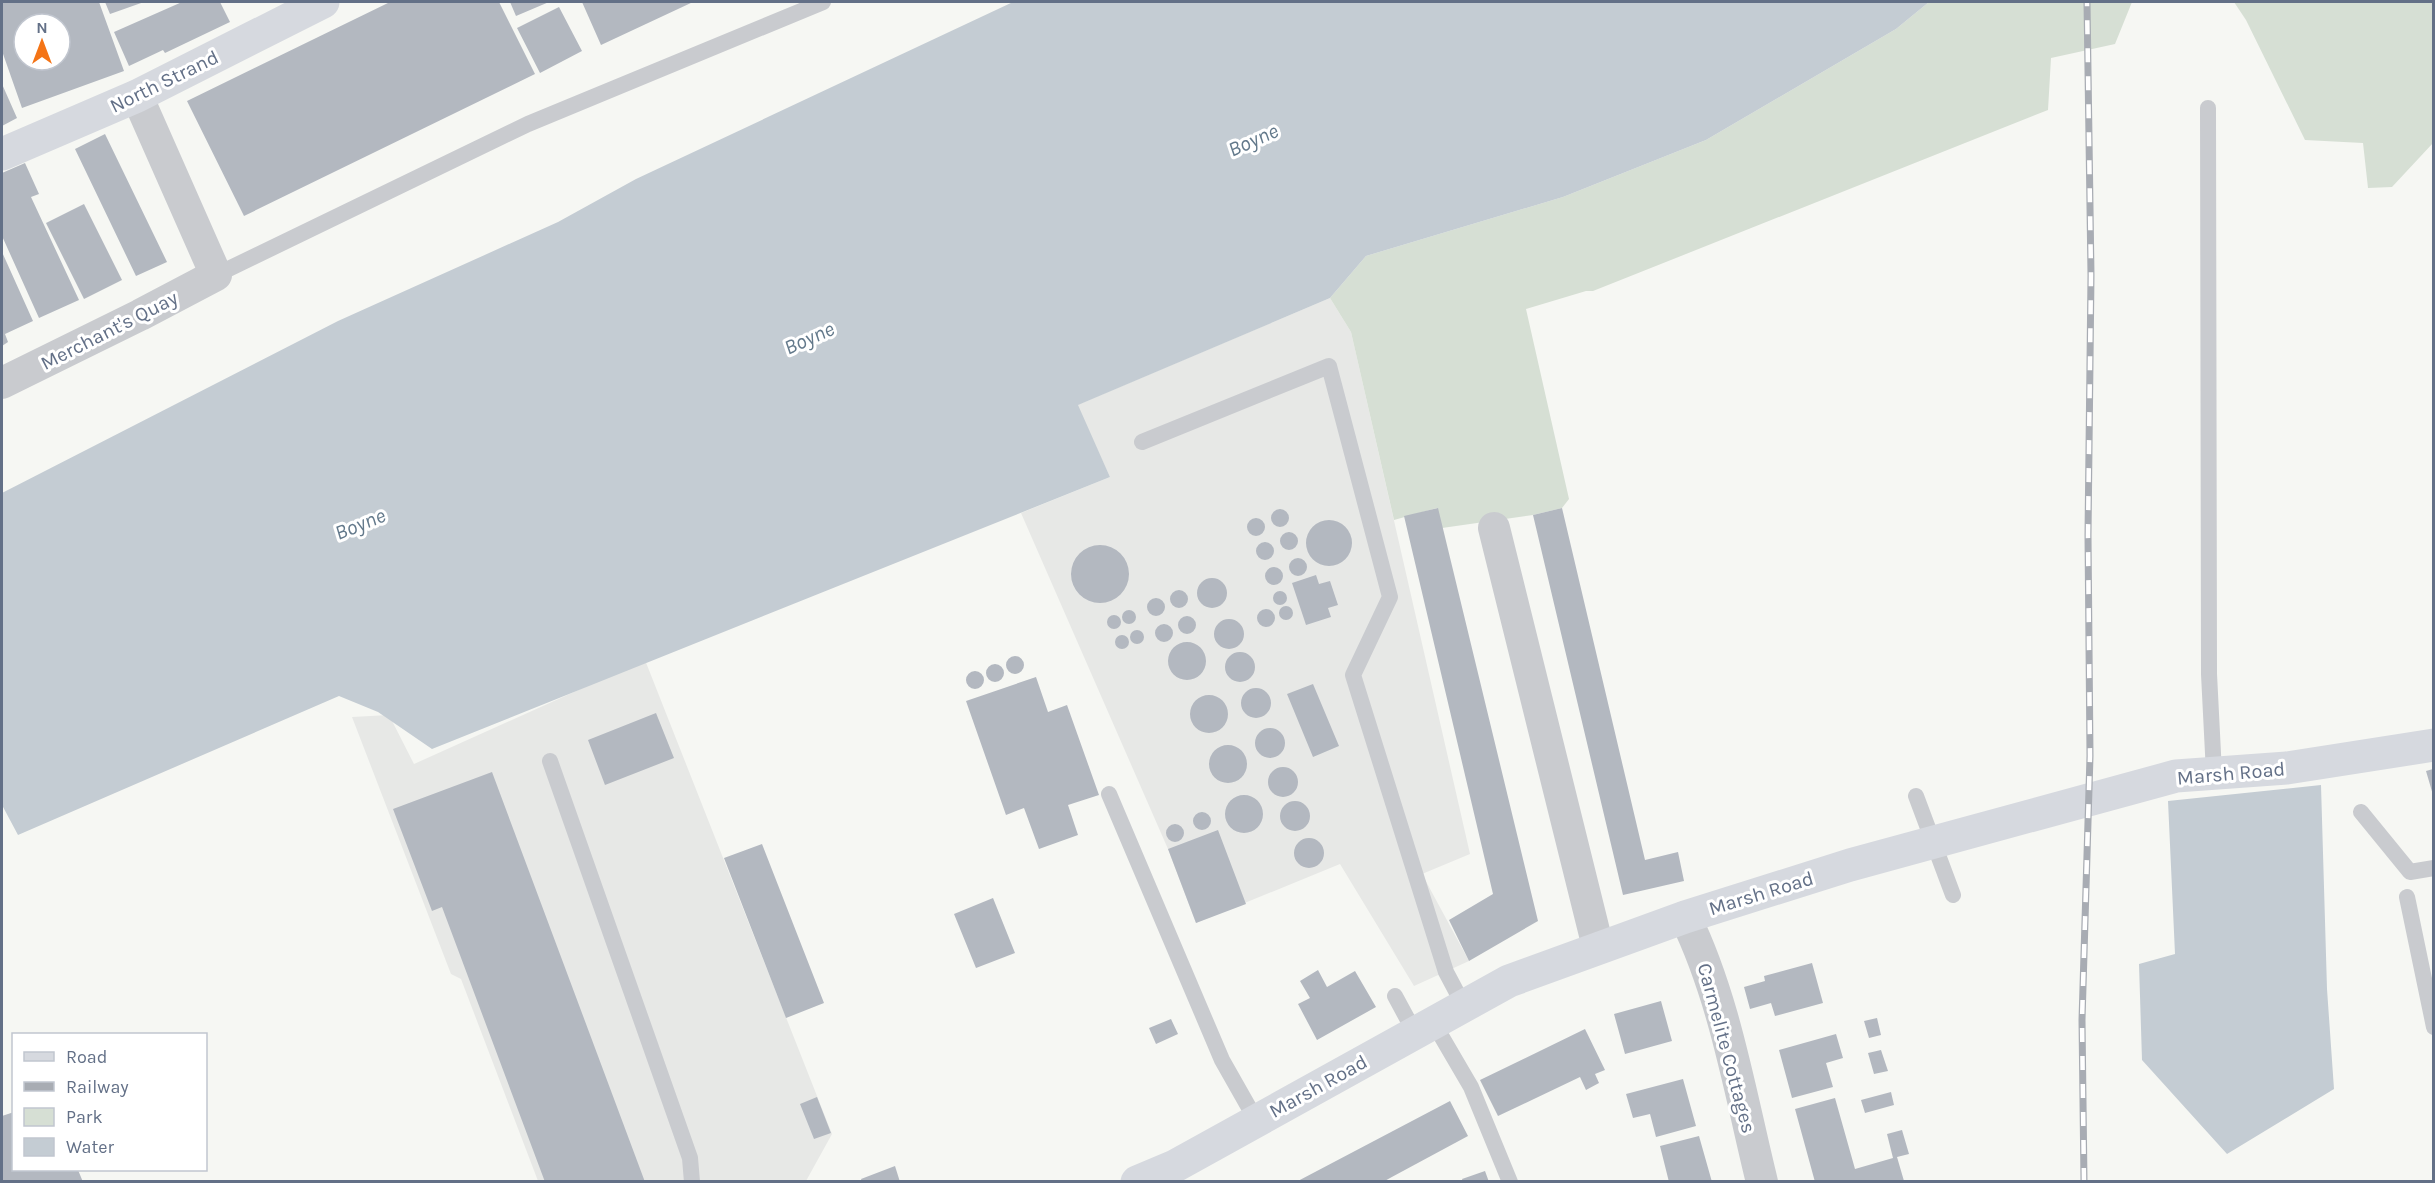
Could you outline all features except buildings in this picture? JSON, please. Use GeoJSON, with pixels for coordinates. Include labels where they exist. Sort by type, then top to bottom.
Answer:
{"type":"FeatureCollection","features":[{"type":"Feature","properties":{"kind":"main road","name":"North Strand"},"geometry":{"type":"LineString","coordinates":[[2,154],[137,96],[323,2]]}},
{"type":"Feature","properties":{"kind":"main road","name":"Marsh Road"},"geometry":{"type":"LineString","coordinates":[[1137,1182],[1175,1174],[1256,1120],[1509,981],[1685,917],[1934,843],[2176,776],[2287,768],[2433,745]]}},
{"type":"Feature","properties":{"kind":"street"},"geometry":{"type":"LineString","coordinates":[[137,96],[216,275]]}},
{"type":"Feature","properties":{"kind":"street","name":"Merchant's Quay"},"geometry":{"type":"LineString","coordinates":[[2,383],[216,275]]}},
{"type":"Feature","properties":{"kind":"street"},"geometry":{"type":"LineString","coordinates":[[1494,528],[1598,947]]}},
{"type":"Feature","properties":{"kind":"street","name":"Carmelite Cottages"},"geometry":{"type":"LineString","coordinates":[[1685,917],[1698,943],[1716,996],[1762,1182]]}},
{"type":"Feature","properties":{"kind":"lane"},"geometry":{"type":"LineString","coordinates":[[216,275],[528,124],[823,2]]}},
{"type":"Feature","properties":{"kind":"lane"},"geometry":{"type":"LineString","coordinates":[[2208,108],[2209,674],[2214,773]]}},
{"type":"Feature","properties":{"kind":"lane"},"geometry":{"type":"LineString","coordinates":[[1142,442],[1329,366],[1390,597],[1353,675],[1446,972],[1464,1006]]}},
{"type":"Feature","properties":{"kind":"lane"},"geometry":{"type":"LineString","coordinates":[[550,761],[690,1158],[692,1182]]}},
{"type":"Feature","properties":{"kind":"lane"},"geometry":{"type":"LineString","coordinates":[[1109,794],[1222,1060],[1256,1120]]}},
{"type":"Feature","properties":{"kind":"lane"},"geometry":{"type":"LineString","coordinates":[[1916,796],[1953,895]]}},
{"type":"Feature","properties":{"kind":"lane"},"geometry":{"type":"LineString","coordinates":[[2361,812],[2410,873],[2433,868]]}},
{"type":"Feature","properties":{"kind":"lane"},"geometry":{"type":"LineString","coordinates":[[2407,897],[2428,976],[2433,1027]]}},
{"type":"Feature","properties":{"kind":"lane"},"geometry":{"type":"LineString","coordinates":[[1395,996],[1471,1087],[1510,1182]]}},
{"type":"Feature","properties":{"kind":"shaded area"},"geometry":{"type":"Polygon","coordinates":[[[1330,298],[1351,332],[1470,854],[1422,874],[1469,961],[1414,986],[1340,864],[1196,923],[1168,849],[1021,513],[1110,477],[1077,405],[1330,298]]]}},
{"type":"Feature","properties":{"kind":"shaded area"},"geometry":{"type":"Polygon","coordinates":[[[645,660],[832,1134],[806,1181],[538,1181],[461,979],[451,974],[352,717],[389,715],[414,764],[645,660]]]}},
{"type":"Feature","properties":{"kind":"green space"},"geometry":{"type":"Polygon","coordinates":[[[1929,2],[2132,2],[2115,44],[2051,58],[2048,110],[1593,291],[1586,291],[1526,309],[1569,499],[1562,508],[1533,515],[1442,528],[1437,508],[1394,520],[1351,332],[1330,298],[1366,256],[1563,197],[1706,140],[1896,29],[1929,2]]]}},
{"type":"Feature","properties":{"kind":"green space"},"geometry":{"type":"Polygon","coordinates":[[[2234,2],[2433,2],[2433,143],[2392,187],[2368,188],[2363,143],[2305,140],[2246,20],[2234,2]]]}},
{"type":"Feature","properties":{"kind":"water","name":"Boyne"},"geometry":{"type":"Polygon","coordinates":[[[1013,2],[1929,2],[1896,29],[1706,140],[1563,197],[1366,256],[1330,298],[1078,405],[1110,477],[432,749],[378,712],[339,696],[18,835],[2,805],[2,493],[338,321],[558,222],[636,179],[1013,2]]]}},
{"type":"Feature","properties":{"kind":"water"},"geometry":{"type":"Polygon","coordinates":[[[2321,785],[2327,989],[2334,1089],[2227,1154],[2142,1060],[2139,964],[2175,954],[2168,801],[2321,785]]]}},
{"type":"Feature","properties":{"kind":"railway"},"geometry":{"type":"LineString","coordinates":[[2084,1182],[2082,1020],[2090,756],[2088,535],[2091,275],[2087,2]]}}]}
